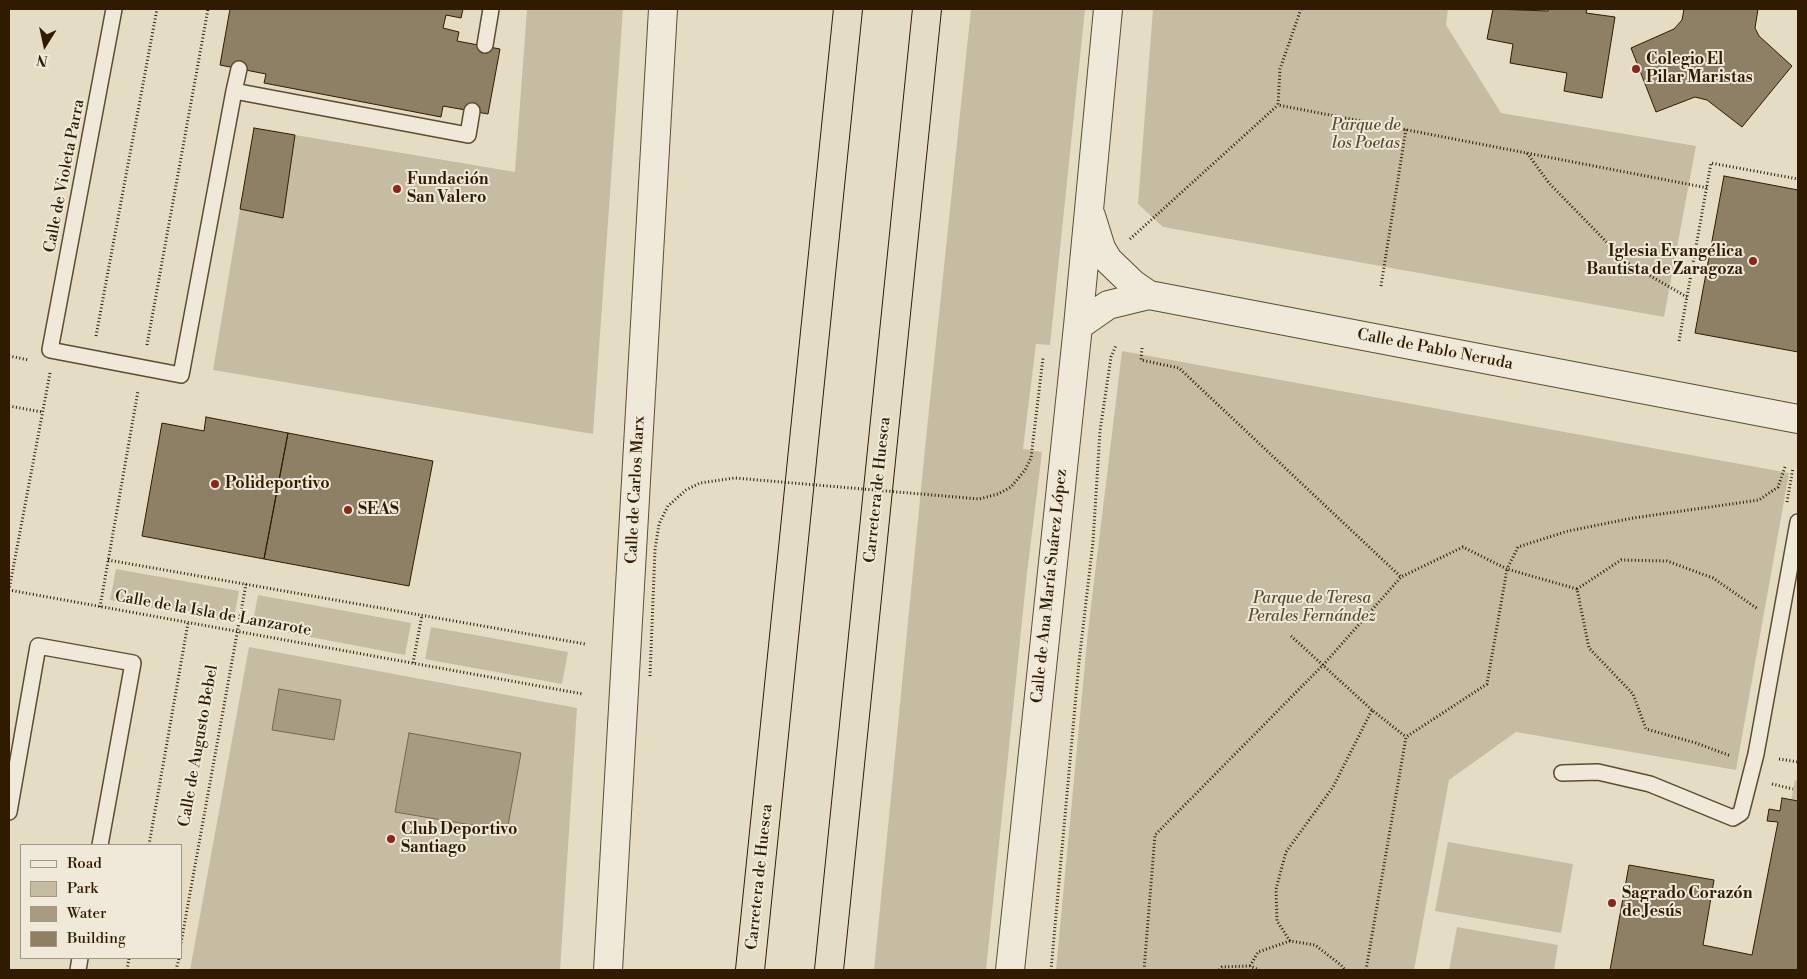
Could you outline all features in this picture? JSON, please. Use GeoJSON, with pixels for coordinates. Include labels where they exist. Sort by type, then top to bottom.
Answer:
{"type":"FeatureCollection","features":[{"type":"Feature","properties":{"kind":"highway","name":"Carretera de Huesca"},"geometry":{"type":"LineString","coordinates":[[750,970],[848,9]]}},
{"type":"Feature","properties":{"kind":"highway","name":"Carretera de Huesca"},"geometry":{"type":"LineString","coordinates":[[828,970],[927,9]]}},
{"type":"Feature","properties":{"kind":"street","name":"Calle de Carlos Marx"},"geometry":{"type":"LineString","coordinates":[[608,970],[663,9]]}},
{"type":"Feature","properties":{"kind":"street","name":"Calle de Ana María Suárez López"},"geometry":{"type":"LineString","coordinates":[[1010,970],[1078,326],[1088,202],[1108,9]]}},
{"type":"Feature","properties":{"kind":"street","name":"Calle de Ana María Suárez López"},"geometry":{"type":"LineString","coordinates":[[1088,202],[1101,248],[1108,260],[1133,284],[1149,295]]}},
{"type":"Feature","properties":{"kind":"street","name":"Calle de Pablo Neruda"},"geometry":{"type":"LineString","coordinates":[[1078,326],[1108,305],[1149,295],[1798,419]]}},
{"type":"Feature","properties":{"kind":"lane","name":"Calle de Violeta Parra"},"geometry":{"type":"LineString","coordinates":[[92,358],[50,350],[114,9]]}},
{"type":"Feature","properties":{"kind":"lane"},"geometry":{"type":"LineString","coordinates":[[485,45],[491,9]]}},
{"type":"Feature","properties":{"kind":"lane"},"geometry":{"type":"LineString","coordinates":[[92,358],[181,375],[238,69]]}},
{"type":"Feature","properties":{"kind":"lane"},"geometry":{"type":"LineString","coordinates":[[234,91],[468,134],[472,112]]}},
{"type":"Feature","properties":{"kind":"lane"},"geometry":{"type":"LineString","coordinates":[[1562,773],[1598,772],[1650,784],[1733,818],[1741,813],[1753,773],[1763,756],[1798,522]]}},
{"type":"Feature","properties":{"kind":"lane"},"geometry":{"type":"LineString","coordinates":[[9,812],[38,646],[133,663],[100,844]]}},
{"type":"Feature","properties":{"kind":"path"},"geometry":{"type":"LineString","coordinates":[[9,590],[52,364],[92,358],[157,9]]}},
{"type":"Feature","properties":{"kind":"path"},"geometry":{"type":"LineString","coordinates":[[100,607],[208,9]]}},
{"type":"Feature","properties":{"kind":"path"},"geometry":{"type":"LineString","coordinates":[[1129,239],[1278,105],[1280,69],[1301,9]]}},
{"type":"Feature","properties":{"kind":"path"},"geometry":{"type":"LineString","coordinates":[[1278,105],[1708,188]]}},
{"type":"Feature","properties":{"kind":"path"},"geometry":{"type":"LineString","coordinates":[[1381,286],[1406,129]]}},
{"type":"Feature","properties":{"kind":"path"},"geometry":{"type":"LineString","coordinates":[[1527,153],[1549,183],[1626,262],[1687,297]]}},
{"type":"Feature","properties":{"kind":"path"},"geometry":{"type":"LineString","coordinates":[[1679,341],[1711,163],[1798,179]]}},
{"type":"Feature","properties":{"kind":"path"},"geometry":{"type":"LineString","coordinates":[[1051,970],[1079,662],[1093,542],[1100,430],[1111,357],[1116,345]]}},
{"type":"Feature","properties":{"kind":"path"},"geometry":{"type":"LineString","coordinates":[[1142,348],[1141,360],[1179,368],[1401,577]]}},
{"type":"Feature","properties":{"kind":"path"},"geometry":{"type":"LineString","coordinates":[[650,676],[655,550],[659,524],[668,506],[686,490],[700,482],[735,478],[979,499],[998,494],[1011,487],[1025,470],[1031,458],[1043,358]]}},
{"type":"Feature","properties":{"kind":"path"},"geometry":{"type":"LineString","coordinates":[[9,406],[42,412]]}},
{"type":"Feature","properties":{"kind":"path"},"geometry":{"type":"LineString","coordinates":[[1366,970],[1406,737],[1486,684],[1507,569],[1518,547],[1568,531],[1633,518],[1759,500],[1778,487],[1785,467]]}},
{"type":"Feature","properties":{"kind":"path"},"geometry":{"type":"LineString","coordinates":[[1144,970],[1155,835],[1324,664],[1401,577],[1463,547],[1507,569],[1577,588],[1621,560],[1667,561],[1713,578],[1760,610]]}},
{"type":"Feature","properties":{"kind":"path"},"geometry":{"type":"LineString","coordinates":[[108,560],[585,644]]}},
{"type":"Feature","properties":{"kind":"path","name":"Calle de Augusto Bebel"},"geometry":{"type":"LineString","coordinates":[[182,938],[246,584]]}},
{"type":"Feature","properties":{"kind":"path"},"geometry":{"type":"LineString","coordinates":[[1577,588],[1589,648],[1633,694],[1646,729],[1736,758]]}},
{"type":"Feature","properties":{"kind":"path","name":"Calle de la Isla de Lanzarote"},"geometry":{"type":"LineString","coordinates":[[9,590],[583,694]]}},
{"type":"Feature","properties":{"kind":"path"},"geometry":{"type":"LineString","coordinates":[[413,663],[422,615]]}},
{"type":"Feature","properties":{"kind":"path","name":"Calle de Augusto Bebel"},"geometry":{"type":"LineString","coordinates":[[149,844],[188,623]]}},
{"type":"Feature","properties":{"kind":"path"},"geometry":{"type":"LineString","coordinates":[[1291,636],[1324,664],[1372,710],[1406,737]]}},
{"type":"Feature","properties":{"kind":"path"},"geometry":{"type":"LineString","coordinates":[[1290,942],[1277,921],[1276,889],[1286,852],[1333,787],[1372,710]]}},
{"type":"Feature","properties":{"kind":"path"},"geometry":{"type":"LineString","coordinates":[[1763,756],[1798,762]]}},
{"type":"Feature","properties":{"kind":"path"},"geometry":{"type":"LineString","coordinates":[[1250,966],[1258,952],[1290,942],[1315,945],[1341,964],[1345,970]]}},
{"type":"Feature","properties":{"kind":"path"},"geometry":{"type":"LineString","coordinates":[[1219,970],[1222,967],[1250,966],[1259,970]]}},
{"type":"Feature","properties":{"kind":"green space"},"geometry":{"type":"Polygon","coordinates":[[[527,9],[623,9],[593,434],[213,370],[240,209],[283,218],[295,135],[515,172],[527,9]]]}},
{"type":"Feature","properties":{"kind":"green space"},"geometry":{"type":"Polygon","coordinates":[[[971,9],[1085,9],[1050,345],[1036,344],[1023,449],[1042,452],[1027,573],[986,970],[874,970],[925,448],[971,9]]]}},
{"type":"Feature","properties":{"kind":"green space","name":"Parque de los Poetas"},"geometry":{"type":"Polygon","coordinates":[[[1153,9],[1448,9],[1446,25],[1501,113],[1696,146],[1664,317],[1163,227],[1138,204],[1153,9]]]}},
{"type":"Feature","properties":{"kind":"green space","name":"Parque de Teresa Perales Fernández"},"geometry":{"type":"Polygon","coordinates":[[[1122,351],[1789,473],[1736,770],[1516,732],[1449,780],[1414,970],[1056,970],[1088,631],[1122,351]]]}},
{"type":"Feature","properties":{"kind":"green space"},"geometry":{"type":"Polygon","coordinates":[[[116,569],[239,591],[233,623],[110,600],[116,569]]]}},
{"type":"Feature","properties":{"kind":"green space"},"geometry":{"type":"Polygon","coordinates":[[[258,595],[411,623],[405,655],[252,626],[258,595]]]}},
{"type":"Feature","properties":{"kind":"green space"},"geometry":{"type":"Polygon","coordinates":[[[431,627],[568,652],[562,684],[425,659],[431,627]]]}},
{"type":"Feature","properties":{"kind":"green space","name":"Club Deportivo Santiago"},"geometry":{"type":"Polygon","coordinates":[[[249,647],[577,708],[560,970],[190,970],[249,647]]]}},
{"type":"Feature","properties":{"kind":"green space"},"geometry":{"type":"Polygon","coordinates":[[[1795,780],[1798,781],[1798,801],[1791,800],[1795,780]]]}},
{"type":"Feature","properties":{"kind":"green space"},"geometry":{"type":"Polygon","coordinates":[[[1448,842],[1573,864],[1561,933],[1435,911],[1448,842]]]}},
{"type":"Feature","properties":{"kind":"green space"},"geometry":{"type":"Polygon","coordinates":[[[1457,927],[1558,945],[1554,970],[1449,970],[1457,927]]]}},
{"type":"Feature","properties":{"kind":"water"},"geometry":{"type":"Polygon","coordinates":[[[279,689],[341,700],[334,740],[272,730],[279,689]]]}},
{"type":"Feature","properties":{"kind":"water"},"geometry":{"type":"Polygon","coordinates":[[[409,733],[521,753],[507,831],[395,812],[409,733]]]}},
{"type":"Feature","properties":{"kind":"building"},"geometry":{"type":"Polygon","coordinates":[[[230,9],[463,9],[461,18],[446,15],[443,28],[459,32],[457,41],[500,49],[488,114],[443,106],[441,117],[264,83],[266,74],[220,65],[230,9]]]}},
{"type":"Feature","properties":{"kind":"building"},"geometry":{"type":"Polygon","coordinates":[[[1493,9],[1548,11],[1549,9],[1587,9],[1586,13],[1615,17],[1602,98],[1564,91],[1567,73],[1510,63],[1513,44],[1487,39],[1493,9]]]}},
{"type":"Feature","properties":{"kind":"building"},"geometry":{"type":"Polygon","coordinates":[[[1684,9],[1758,9],[1755,28],[1759,36],[1792,66],[1742,127],[1707,100],[1695,97],[1656,112],[1631,48],[1674,29],[1682,20],[1684,9]]]}},
{"type":"Feature","properties":{"kind":"building"},"geometry":{"type":"Polygon","coordinates":[[[254,128],[295,135],[283,218],[240,209],[254,128]]]}},
{"type":"Feature","properties":{"kind":"building","name":"Iglesia Evangélica Bautista de Zaragoza"},"geometry":{"type":"Polygon","coordinates":[[[1724,176],[1798,190],[1798,352],[1695,333],[1724,176]]]}},
{"type":"Feature","properties":{"kind":"building","name":"Polideportivo"},"geometry":{"type":"Polygon","coordinates":[[[206,417],[288,433],[264,559],[142,536],[162,423],[204,431],[206,417]]]}},
{"type":"Feature","properties":{"kind":"building","name":"SEAS"},"geometry":{"type":"Polygon","coordinates":[[[288,433],[433,461],[409,586],[264,559],[288,433]]]}},
{"type":"Feature","properties":{"kind":"building"},"geometry":{"type":"Polygon","coordinates":[[[1782,798],[1798,801],[1798,970],[1610,970],[1629,865],[1714,880],[1703,945],[1752,955],[1778,822],[1767,821],[1769,809],[1780,811],[1782,798]]]}},
{"type":"Feature","properties":{"kind":"place","name":"Colegio El Pilar Maristas"},"geometry":{"type":"Point","coordinates":[1636,69]}},
{"type":"Feature","properties":{"kind":"place","name":"Fundación San Valero"},"geometry":{"type":"Point","coordinates":[397,189]}},
{"type":"Feature","properties":{"kind":"place","name":"Iglesia Evangélica Bautista de Zaragoza"},"geometry":{"type":"Point","coordinates":[1753,261]}},
{"type":"Feature","properties":{"kind":"place","name":"Polideportivo"},"geometry":{"type":"Point","coordinates":[215,484]}},
{"type":"Feature","properties":{"kind":"place","name":"SEAS"},"geometry":{"type":"Point","coordinates":[348,510]}},
{"type":"Feature","properties":{"kind":"place","name":"Club Deportivo Santiago"},"geometry":{"type":"Point","coordinates":[391,839]}},
{"type":"Feature","properties":{"kind":"place","name":"Sagrado Corazón de Jesús"},"geometry":{"type":"Point","coordinates":[1612,903]}}]}
